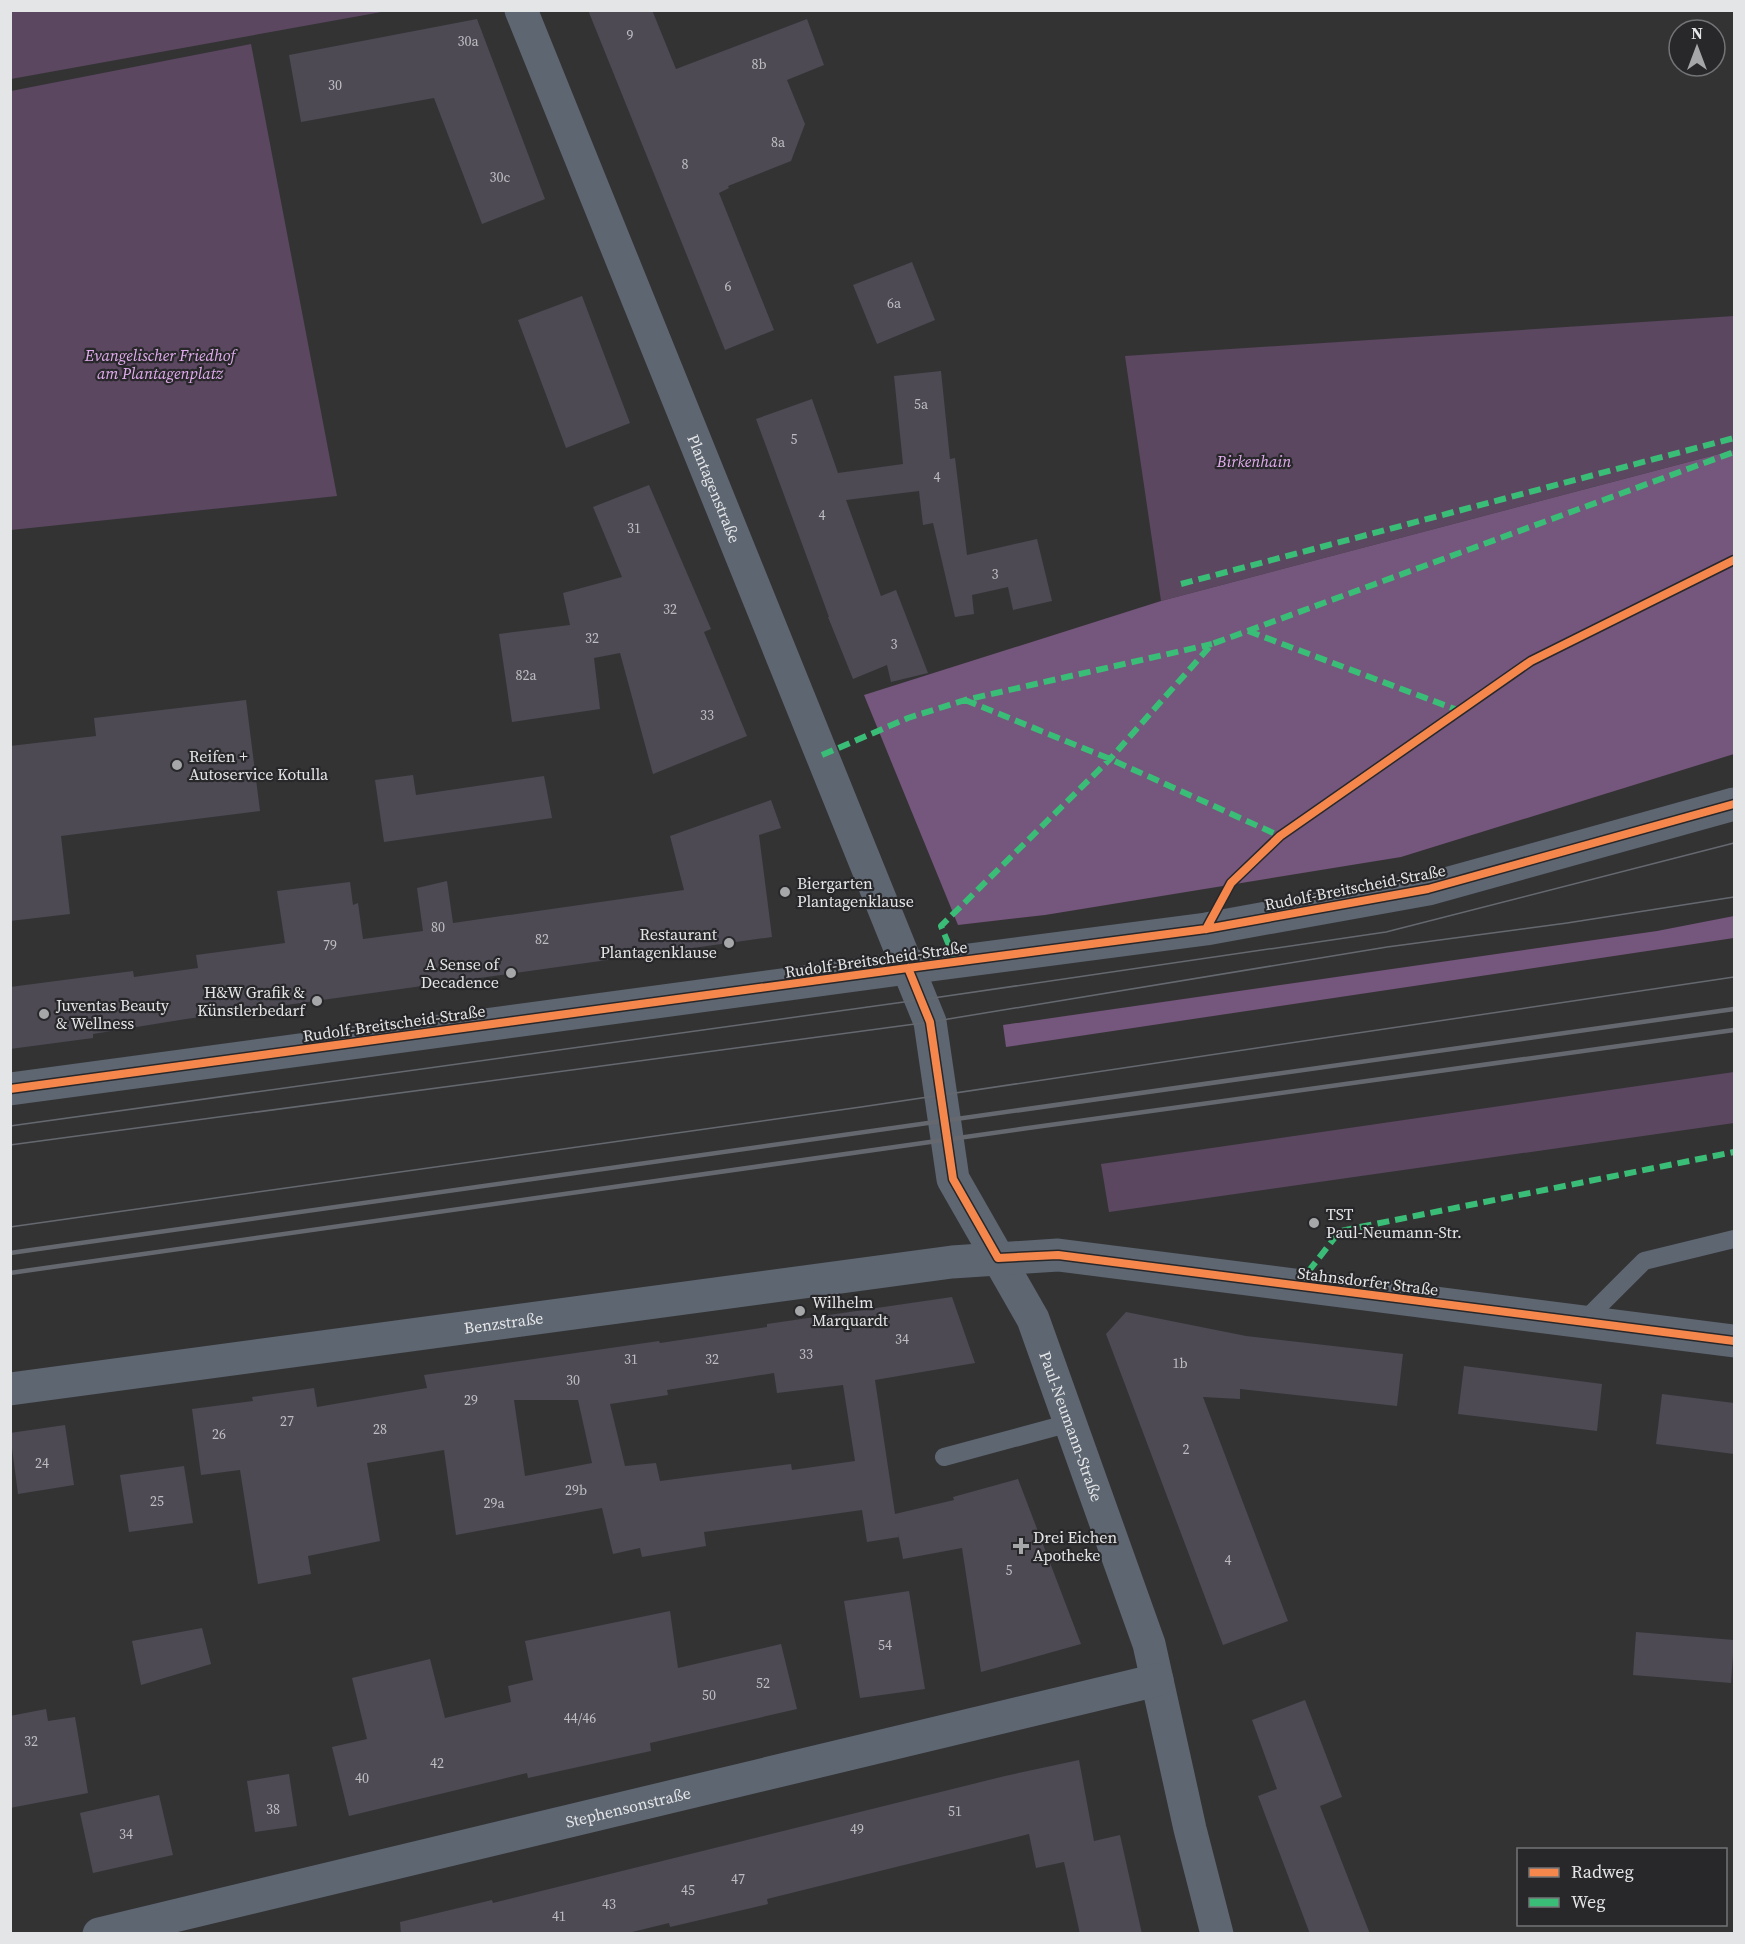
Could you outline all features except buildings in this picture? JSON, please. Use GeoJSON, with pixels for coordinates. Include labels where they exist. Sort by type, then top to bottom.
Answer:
{"type":"FeatureCollection","features":[{"type":"Feature","properties":{"kind":"street","name":"Plantagenstraße"},"geometry":{"type":"LineString","coordinates":[[521,10],[908,968]]}},
{"type":"Feature","properties":{"kind":"street","name":"Rudolf-Breitscheid-Straße"},"geometry":{"type":"LineString","coordinates":[[10,1089],[1206,929],[1428,889],[1734,804]]}},
{"type":"Feature","properties":{"kind":"street","name":"Paul-Neumann-Straße"},"geometry":{"type":"LineString","coordinates":[[908,968],[930,1022],[953,1179],[1033,1319],[1149,1644],[1190,1829],[1217,1934]]}},
{"type":"Feature","properties":{"kind":"street","name":"Stahnsdorfer Straße"},"geometry":{"type":"LineString","coordinates":[[998,1258],[1058,1255],[1734,1341]]}},
{"type":"Feature","properties":{"kind":"street","name":"Benzstraße"},"geometry":{"type":"LineString","coordinates":[[10,1389],[952,1262],[998,1258]]}},
{"type":"Feature","properties":{"kind":"street","name":"Stephensonstraße"},"geometry":{"type":"LineString","coordinates":[[99,1934],[1157,1680]]}},
{"type":"Feature","properties":{"kind":"lane"},"geometry":{"type":"LineString","coordinates":[[1583,1322],[1644,1262],[1734,1239]]}},
{"type":"Feature","properties":{"kind":"lane"},"geometry":{"type":"LineString","coordinates":[[944,1457],[1070,1423]]}},
{"type":"Feature","properties":{"kind":"green space"},"geometry":{"type":"Polygon","coordinates":[[[11,10],[387,10],[387,11],[11,79],[11,10]]]}},
{"type":"Feature","properties":{"kind":"green space","name":"Evangelischer Friedhof am Plantagenplatz"},"geometry":{"type":"Polygon","coordinates":[[[251,44],[337,496],[11,530],[11,91],[251,44]]]}},
{"type":"Feature","properties":{"kind":"green space","name":"Birkenhain"},"geometry":{"type":"Polygon","coordinates":[[[1734,316],[1734,450],[1161,601],[1125,356],[1734,316]]]}},
{"type":"Feature","properties":{"kind":"green space"},"geometry":{"type":"Polygon","coordinates":[[[1734,1072],[1734,1123],[1109,1212],[1101,1164],[1734,1072]]]}},
{"type":"Feature","properties":{"kind":"shaded area"},"geometry":{"type":"Polygon","coordinates":[[[1734,450],[1734,754],[1401,857],[1045,915],[958,925],[864,695],[1161,601],[1734,450]]]}},
{"type":"Feature","properties":{"kind":"shaded area"},"geometry":{"type":"Polygon","coordinates":[[[1734,916],[1734,938],[1006,1047],[1003,1025],[1657,931],[1734,916]]]}},
{"type":"Feature","properties":{"kind":"tram line"},"geometry":{"type":"LineString","coordinates":[[10,1126],[940,997],[1386,932],[1734,843]]}},
{"type":"Feature","properties":{"kind":"tram line"},"geometry":{"type":"LineString","coordinates":[[10,1145],[930,1022],[1387,947],[1567,923],[1734,897]]}},
{"type":"Feature","properties":{"kind":"tram line"},"geometry":{"type":"LineString","coordinates":[[10,1227],[861,1107],[1734,977]]}},
{"type":"Feature","properties":{"kind":"railway"},"geometry":{"type":"LineString","coordinates":[[10,1253],[1734,1009]]}},
{"type":"Feature","properties":{"kind":"railway"},"geometry":{"type":"LineString","coordinates":[[10,1273],[1734,1030]]}},
{"type":"Feature","properties":{"kind":"marked path"},"geometry":{"type":"LineString","coordinates":[[1181,584],[1734,438]]}},
{"type":"Feature","properties":{"kind":"marked path"},"geometry":{"type":"LineString","coordinates":[[956,962],[941,926],[1110,759],[1212,644],[1734,452]]}},
{"type":"Feature","properties":{"kind":"marked path"},"geometry":{"type":"LineString","coordinates":[[1248,631],[1460,711]]}},
{"type":"Feature","properties":{"kind":"marked path"},"geometry":{"type":"LineString","coordinates":[[822,755],[908,718],[965,700],[1212,644]]}},
{"type":"Feature","properties":{"kind":"marked path"},"geometry":{"type":"LineString","coordinates":[[965,700],[1110,759],[1280,836]]}},
{"type":"Feature","properties":{"kind":"marked path"},"geometry":{"type":"LineString","coordinates":[[1297,1286],[1340,1231],[1734,1152]]}},
{"type":"Feature","properties":{"kind":"cycle path"},"geometry":{"type":"LineString","coordinates":[[1206,929],[1231,883],[1280,836],[1531,661],[1734,560]]}},
{"type":"Feature","properties":{"kind":"cycle path"},"geometry":{"type":"LineString","coordinates":[[10,1089],[1206,929],[1428,889],[1734,804]]}},
{"type":"Feature","properties":{"kind":"cycle path"},"geometry":{"type":"LineString","coordinates":[[908,968],[930,1022],[953,1179],[998,1258],[1058,1255],[1734,1341]]}},
{"type":"Feature","properties":{"kind":"place","name":"Reifen + Autoservice Kotulla"},"geometry":{"type":"Point","coordinates":[177,765]}},
{"type":"Feature","properties":{"kind":"place","name":"Biergarten Plantagenklause"},"geometry":{"type":"Point","coordinates":[785,892]}},
{"type":"Feature","properties":{"kind":"place","name":"Restaurant Plantagenklause"},"geometry":{"type":"Point","coordinates":[729,943]}},
{"type":"Feature","properties":{"kind":"place","name":"A Sense of Decadence"},"geometry":{"type":"Point","coordinates":[511,973]}},
{"type":"Feature","properties":{"kind":"place","name":"H&W Grafik & Künstlerbedarf"},"geometry":{"type":"Point","coordinates":[317,1001]}},
{"type":"Feature","properties":{"kind":"place","name":"Juventas Beauty & Wellness"},"geometry":{"type":"Point","coordinates":[44,1014]}},
{"type":"Feature","properties":{"kind":"place","name":"TST Paul-Neumann-Str."},"geometry":{"type":"Point","coordinates":[1314,1223]}},
{"type":"Feature","properties":{"kind":"place","name":"Wilhelm Marquardt"},"geometry":{"type":"Point","coordinates":[800,1311]}},
{"type":"Feature","properties":{"kind":"place","name":"Drei Eichen Apotheke"},"geometry":{"type":"Point","coordinates":[1021,1546]}}]}
